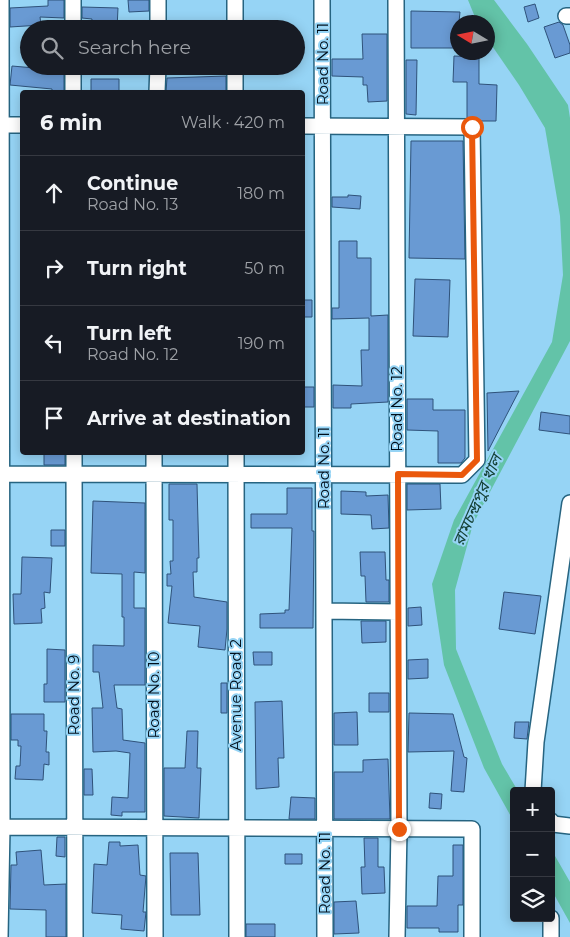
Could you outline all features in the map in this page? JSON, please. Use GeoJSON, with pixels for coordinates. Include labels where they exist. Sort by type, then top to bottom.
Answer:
{"type":"FeatureCollection","features":[{"type":"Feature","properties":{"kind":"street"},"geometry":{"type":"LineString","coordinates":[[0,937],[2,474],[1,0]]}},
{"type":"Feature","properties":{"kind":"street"},"geometry":{"type":"LineString","coordinates":[[73,0],[73,20]]}},
{"type":"Feature","properties":{"kind":"street"},"geometry":{"type":"LineString","coordinates":[[158,0],[158,20]]}},
{"type":"Feature","properties":{"kind":"street"},"geometry":{"type":"LineString","coordinates":[[235,0],[235,20]]}},
{"type":"Feature","properties":{"kind":"street","name":"Road No. 11"},"geometry":{"type":"LineString","coordinates":[[322,0],[325,937]]}},
{"type":"Feature","properties":{"kind":"street","name":"Road No. 12"},"geometry":{"type":"LineString","coordinates":[[396,0],[399,829],[397,937]]}},
{"type":"Feature","properties":{"kind":"street"},"geometry":{"type":"LineString","coordinates":[[73,75],[73,90]]}},
{"type":"Feature","properties":{"kind":"street"},"geometry":{"type":"LineString","coordinates":[[158,75],[158,90]]}},
{"type":"Feature","properties":{"kind":"street"},"geometry":{"type":"LineString","coordinates":[[235,75],[235,90]]}},
{"type":"Feature","properties":{"kind":"street"},"geometry":{"type":"LineString","coordinates":[[1,125],[20,125]]}},
{"type":"Feature","properties":{"kind":"street"},"geometry":{"type":"LineString","coordinates":[[2,474],[462,475],[477,460],[472,127],[305,126]]}},
{"type":"Feature","properties":{"kind":"street","name":"Road No. 9"},"geometry":{"type":"LineString","coordinates":[[74,455],[75,937]]}},
{"type":"Feature","properties":{"kind":"street","name":"Road No. 10"},"geometry":{"type":"LineString","coordinates":[[154,455],[155,937]]}},
{"type":"Feature","properties":{"kind":"street","name":"Avenue Road 2"},"geometry":{"type":"LineString","coordinates":[[236,455],[237,937]]}},
{"type":"Feature","properties":{"kind":"street"},"geometry":{"type":"LineString","coordinates":[[533,787],[536,742],[570,503]]}},
{"type":"Feature","properties":{"kind":"street"},"geometry":{"type":"LineString","coordinates":[[324,611],[398,612]]}},
{"type":"Feature","properties":{"kind":"street"},"geometry":{"type":"LineString","coordinates":[[555,824],[570,826]]}},
{"type":"Feature","properties":{"kind":"street"},"geometry":{"type":"LineString","coordinates":[[1,827],[472,829],[472,937]]}},
{"type":"Feature","properties":{"kind":"street"},"geometry":{"type":"LineString","coordinates":[[551,922],[551,937]]}},
{"type":"Feature","properties":{"kind":"water","name":"রামচন্দ্রপুর খাল"},"geometry":{"type":"Polygon","coordinates":[[[468,0],[494,0],[527,44],[568,105],[570,118],[570,341],[473,524],[455,590],[456,649],[502,764],[516,787],[510,787],[510,815],[484,768],[444,665],[432,584],[454,520],[552,342],[563,275],[560,216],[545,128],[495,50],[495,15],[474,15],[468,0]]]}},
{"type":"Feature","properties":{"kind":"water"},"geometry":{"type":"Polygon","coordinates":[[[555,856],[570,882],[570,923],[555,896],[555,856]]]}},
{"type":"Feature","properties":{"kind":"building"},"geometry":{"type":"Polygon","coordinates":[[[48,0],[64,0],[64,18],[40,17],[40,20],[20,20],[20,26],[10,27],[10,8],[48,6],[48,0]]]}},
{"type":"Feature","properties":{"kind":"building"},"geometry":{"type":"Polygon","coordinates":[[[128,0],[149,0],[149,11],[129,12],[128,0]]]}},
{"type":"Feature","properties":{"kind":"building"},"geometry":{"type":"Polygon","coordinates":[[[535,4],[539,18],[528,22],[524,7],[535,4]]]}},
{"type":"Feature","properties":{"kind":"building"},"geometry":{"type":"Polygon","coordinates":[[[82,7],[118,8],[117,20],[82,18],[82,7]]]}},
{"type":"Feature","properties":{"kind":"building"},"geometry":{"type":"Polygon","coordinates":[[[411,11],[460,12],[460,15],[450,15],[450,48],[411,48],[411,11]]]}},
{"type":"Feature","properties":{"kind":"building"},"geometry":{"type":"Polygon","coordinates":[[[559,22],[563,25],[570,45],[570,53],[555,58],[544,27],[559,22]]]}},
{"type":"Feature","properties":{"kind":"building"},"geometry":{"type":"Polygon","coordinates":[[[362,34],[387,34],[387,101],[368,102],[367,85],[363,85],[363,77],[332,76],[332,59],[363,59],[362,34]]]}},
{"type":"Feature","properties":{"kind":"building"},"geometry":{"type":"Polygon","coordinates":[[[406,60],[417,60],[416,115],[406,114],[406,60]]]}},
{"type":"Feature","properties":{"kind":"building"},"geometry":{"type":"Polygon","coordinates":[[[454,60],[479,60],[479,84],[497,85],[496,121],[479,121],[467,118],[467,82],[453,82],[454,60]]]}},
{"type":"Feature","properties":{"kind":"building"},"geometry":{"type":"Polygon","coordinates":[[[12,66],[20,67],[20,75],[64,75],[64,90],[10,85],[12,66]]]}},
{"type":"Feature","properties":{"kind":"building"},"geometry":{"type":"Polygon","coordinates":[[[226,76],[226,90],[166,90],[167,78],[226,76]]]}},
{"type":"Feature","properties":{"kind":"building"},"geometry":{"type":"Polygon","coordinates":[[[91,79],[119,79],[119,90],[91,90],[91,79]]]}},
{"type":"Feature","properties":{"kind":"building"},"geometry":{"type":"Polygon","coordinates":[[[411,141],[463,141],[465,259],[409,258],[411,141]]]}},
{"type":"Feature","properties":{"kind":"building"},"geometry":{"type":"Polygon","coordinates":[[[348,195],[361,196],[360,209],[332,207],[332,197],[348,197],[348,195]]]}},
{"type":"Feature","properties":{"kind":"building"},"geometry":{"type":"Polygon","coordinates":[[[339,241],[357,241],[357,258],[371,258],[371,316],[388,315],[388,402],[351,404],[351,408],[333,408],[333,385],[362,386],[361,350],[369,350],[369,318],[332,319],[332,308],[339,308],[339,241]]]}},
{"type":"Feature","properties":{"kind":"building"},"geometry":{"type":"Polygon","coordinates":[[[415,279],[450,280],[448,337],[413,336],[415,279]]]}},
{"type":"Feature","properties":{"kind":"building"},"geometry":{"type":"Polygon","coordinates":[[[305,300],[312,300],[312,317],[305,317],[305,300]]]}},
{"type":"Feature","properties":{"kind":"building"},"geometry":{"type":"Polygon","coordinates":[[[305,387],[314,387],[314,407],[305,407],[305,387]]]}},
{"type":"Feature","properties":{"kind":"building"},"geometry":{"type":"Polygon","coordinates":[[[519,391],[505,418],[488,451],[487,393],[519,391]]]}},
{"type":"Feature","properties":{"kind":"building"},"geometry":{"type":"Polygon","coordinates":[[[407,399],[433,399],[433,410],[465,410],[465,458],[461,463],[438,463],[438,431],[407,430],[407,399]]]}},
{"type":"Feature","properties":{"kind":"building"},"geometry":{"type":"Polygon","coordinates":[[[541,412],[570,416],[570,434],[539,430],[541,412]]]}},
{"type":"Feature","properties":{"kind":"building"},"geometry":{"type":"Polygon","coordinates":[[[44,455],[65,455],[65,465],[44,465],[44,455]]]}},
{"type":"Feature","properties":{"kind":"building"},"geometry":{"type":"Polygon","coordinates":[[[169,484],[197,484],[199,558],[197,558],[197,572],[193,572],[194,597],[227,602],[225,650],[198,647],[200,626],[168,623],[172,586],[167,586],[167,574],[171,574],[170,561],[173,561],[173,520],[169,520],[169,484]]]}},
{"type":"Feature","properties":{"kind":"building"},"geometry":{"type":"Polygon","coordinates":[[[407,484],[440,484],[441,509],[407,510],[407,484]]]}},
{"type":"Feature","properties":{"kind":"building"},"geometry":{"type":"Polygon","coordinates":[[[287,488],[312,488],[312,531],[314,531],[313,628],[260,628],[260,614],[285,613],[285,610],[289,610],[292,528],[251,528],[251,514],[287,514],[287,488]]]}},
{"type":"Feature","properties":{"kind":"building"},"geometry":{"type":"Polygon","coordinates":[[[341,491],[366,492],[366,496],[388,495],[389,528],[372,529],[371,515],[341,514],[341,491]]]}},
{"type":"Feature","properties":{"kind":"building"},"geometry":{"type":"Polygon","coordinates":[[[93,501],[145,503],[145,573],[134,572],[134,608],[145,608],[145,685],[114,685],[117,708],[122,709],[123,740],[145,743],[145,812],[122,812],[122,816],[111,815],[112,797],[128,798],[130,753],[116,751],[93,752],[92,708],[103,708],[99,672],[93,672],[93,645],[124,646],[124,617],[122,617],[122,574],[91,573],[93,501]]]}},
{"type":"Feature","properties":{"kind":"building"},"geometry":{"type":"Polygon","coordinates":[[[51,530],[65,530],[65,546],[51,546],[51,530]]]}},
{"type":"Feature","properties":{"kind":"building"},"geometry":{"type":"Polygon","coordinates":[[[360,552],[385,552],[386,580],[389,580],[389,602],[366,602],[365,576],[361,576],[360,552]]]}},
{"type":"Feature","properties":{"kind":"building"},"geometry":{"type":"Polygon","coordinates":[[[22,557],[52,558],[50,593],[44,592],[45,608],[41,609],[42,623],[14,624],[13,594],[21,594],[22,557]]]}},
{"type":"Feature","properties":{"kind":"building"},"geometry":{"type":"Polygon","coordinates":[[[504,592],[541,596],[535,634],[499,629],[504,592]]]}},
{"type":"Feature","properties":{"kind":"building"},"geometry":{"type":"Polygon","coordinates":[[[421,607],[422,625],[408,626],[408,608],[421,607]]]}},
{"type":"Feature","properties":{"kind":"building"},"geometry":{"type":"Polygon","coordinates":[[[361,621],[386,621],[386,642],[362,643],[361,621]]]}},
{"type":"Feature","properties":{"kind":"building"},"geometry":{"type":"Polygon","coordinates":[[[47,649],[65,650],[65,702],[44,702],[44,684],[47,684],[47,649]]]}},
{"type":"Feature","properties":{"kind":"building"},"geometry":{"type":"Polygon","coordinates":[[[253,652],[272,652],[272,665],[254,665],[253,652]]]}},
{"type":"Feature","properties":{"kind":"building"},"geometry":{"type":"Polygon","coordinates":[[[428,659],[428,678],[408,679],[408,660],[428,659]]]}},
{"type":"Feature","properties":{"kind":"building"},"geometry":{"type":"Polygon","coordinates":[[[221,683],[227,683],[227,713],[221,713],[221,683]]]}},
{"type":"Feature","properties":{"kind":"building"},"geometry":{"type":"Polygon","coordinates":[[[369,693],[389,693],[389,712],[369,712],[369,693]]]}},
{"type":"Feature","properties":{"kind":"building"},"geometry":{"type":"Polygon","coordinates":[[[282,701],[284,758],[278,758],[279,787],[256,789],[255,702],[282,701]]]}},
{"type":"Feature","properties":{"kind":"building"},"geometry":{"type":"Polygon","coordinates":[[[357,712],[358,745],[334,745],[334,713],[357,712]]]}},
{"type":"Feature","properties":{"kind":"building"},"geometry":{"type":"Polygon","coordinates":[[[409,713],[453,714],[464,757],[467,758],[464,792],[451,791],[454,751],[408,752],[409,713]]]}},
{"type":"Feature","properties":{"kind":"building"},"geometry":{"type":"Polygon","coordinates":[[[11,714],[44,714],[44,731],[47,731],[46,752],[49,752],[49,765],[44,764],[43,780],[15,779],[16,766],[20,766],[21,746],[18,746],[18,740],[11,740],[11,714]]]}},
{"type":"Feature","properties":{"kind":"building"},"geometry":{"type":"Polygon","coordinates":[[[515,722],[529,722],[527,739],[514,738],[515,722]]]}},
{"type":"Feature","properties":{"kind":"building"},"geometry":{"type":"Polygon","coordinates":[[[187,731],[198,731],[197,768],[201,768],[199,818],[164,816],[164,768],[185,768],[187,731]]]}},
{"type":"Feature","properties":{"kind":"building"},"geometry":{"type":"Polygon","coordinates":[[[388,759],[390,819],[334,819],[334,772],[363,772],[363,760],[388,759]]]}},
{"type":"Feature","properties":{"kind":"building"},"geometry":{"type":"Polygon","coordinates":[[[84,769],[92,769],[93,795],[84,795],[84,769]]]}},
{"type":"Feature","properties":{"kind":"building"},"geometry":{"type":"Polygon","coordinates":[[[430,793],[442,794],[441,809],[429,808],[430,793]]]}},
{"type":"Feature","properties":{"kind":"building"},"geometry":{"type":"Polygon","coordinates":[[[291,797],[315,798],[315,819],[289,819],[291,797]]]}},
{"type":"Feature","properties":{"kind":"building"},"geometry":{"type":"Polygon","coordinates":[[[57,837],[65,837],[65,857],[56,856],[57,837]]]}},
{"type":"Feature","properties":{"kind":"building"},"geometry":{"type":"Polygon","coordinates":[[[364,838],[378,838],[378,867],[384,867],[385,893],[362,894],[361,867],[365,867],[364,838]]]}},
{"type":"Feature","properties":{"kind":"building"},"geometry":{"type":"Polygon","coordinates":[[[109,842],[120,842],[120,846],[138,845],[140,875],[146,876],[143,912],[146,912],[144,931],[121,929],[122,915],[92,913],[94,864],[107,865],[109,842]]]}},
{"type":"Feature","properties":{"kind":"building"},"geometry":{"type":"Polygon","coordinates":[[[453,845],[463,845],[463,905],[458,905],[458,932],[439,932],[439,928],[407,928],[407,906],[437,906],[438,876],[453,876],[453,845]]]}},
{"type":"Feature","properties":{"kind":"building"},"geometry":{"type":"Polygon","coordinates":[[[41,850],[44,885],[66,884],[66,937],[46,937],[46,910],[10,909],[11,865],[17,865],[16,852],[41,850]]]}},
{"type":"Feature","properties":{"kind":"building"},"geometry":{"type":"Polygon","coordinates":[[[170,853],[198,853],[200,915],[171,915],[170,853]]]}},
{"type":"Feature","properties":{"kind":"building"},"geometry":{"type":"Polygon","coordinates":[[[285,854],[302,854],[302,864],[285,864],[285,854]]]}},
{"type":"Feature","properties":{"kind":"building"},"geometry":{"type":"Polygon","coordinates":[[[356,901],[359,933],[334,934],[334,902],[356,901]]]}},
{"type":"Feature","properties":{"kind":"building"},"geometry":{"type":"Polygon","coordinates":[[[246,924],[275,924],[275,937],[246,937],[246,924]]]}},
{"type":"Feature","properties":{"kind":"route"},"geometry":{"type":"LineString","coordinates":[[399,829],[398,474],[462,475],[477,460],[472,127]]}}]}
